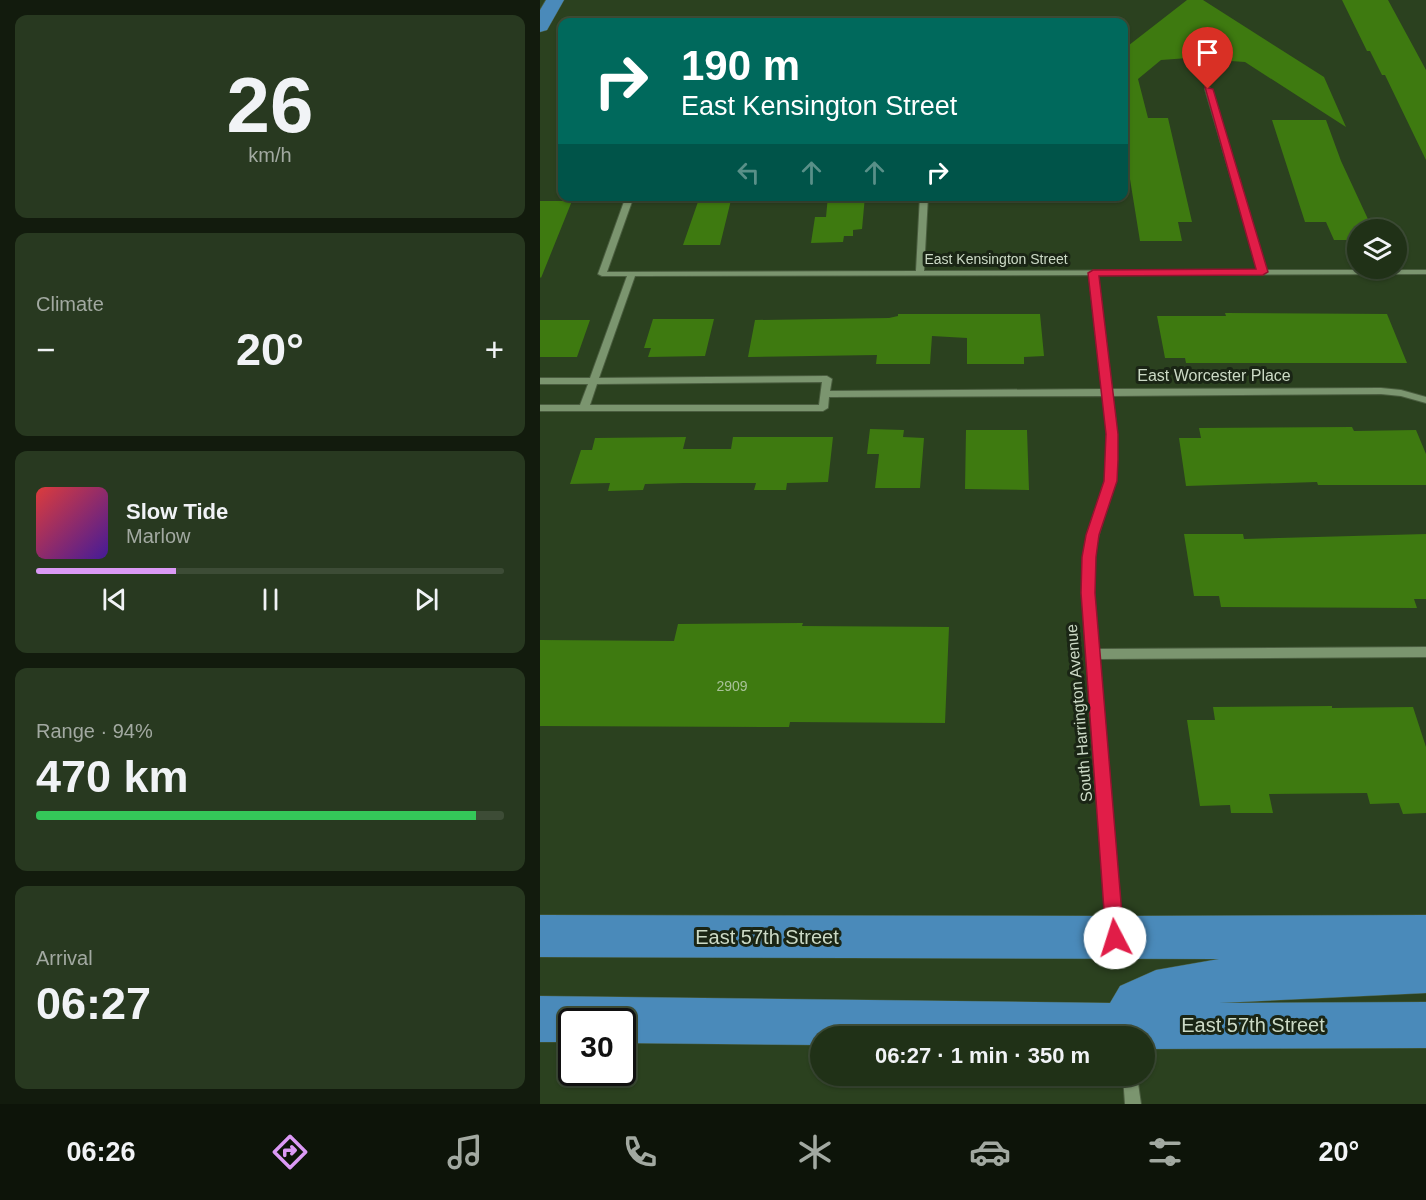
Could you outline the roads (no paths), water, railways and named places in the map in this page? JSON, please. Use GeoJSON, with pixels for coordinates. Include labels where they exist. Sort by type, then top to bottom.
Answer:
{"type":"FeatureCollection","features":[{"type":"Feature","properties":{"kind":"main road"},"geometry":{"type":"LineString","coordinates":[[540,26],[555,0]]}},
{"type":"Feature","properties":{"kind":"main road","name":"East 57th Street"},"geometry":{"type":"LineString","coordinates":[[540,936],[1115,938],[1426,936]]}},
{"type":"Feature","properties":{"kind":"main road"},"geometry":{"type":"LineString","coordinates":[[1127,1026],[1129,1010],[1137,1001],[1157,992],[1184,985],[1224,980],[1404,974],[1426,970]]}},
{"type":"Feature","properties":{"kind":"main road","name":"East 57th Street"},"geometry":{"type":"LineString","coordinates":[[541,1024],[810,1027]]}},
{"type":"Feature","properties":{"kind":"main road","name":"East 57th Street"},"geometry":{"type":"LineString","coordinates":[[1155,1030],[1426,1025]]}},
{"type":"Feature","properties":{"kind":"street"},"geometry":{"type":"LineString","coordinates":[[1208,89],[1263,272]]}},
{"type":"Feature","properties":{"kind":"street","name":"East Kensington Street"},"geometry":{"type":"LineString","coordinates":[[628,201],[602,274],[1426,272]]}},
{"type":"Feature","properties":{"kind":"street"},"geometry":{"type":"LineString","coordinates":[[920,273],[924,201]]}},
{"type":"Feature","properties":{"kind":"street","name":"South Harrington Avenue"},"geometry":{"type":"LineString","coordinates":[[1093,273],[1107,391],[1112,460],[1110,481],[1093,535],[1089,557],[1088,593],[1115,938]]}},
{"type":"Feature","properties":{"kind":"street"},"geometry":{"type":"LineString","coordinates":[[584,408],[632,274]]}},
{"type":"Feature","properties":{"kind":"street"},"geometry":{"type":"LineString","coordinates":[[540,381],[827,379],[823,408],[540,408]]}},
{"type":"Feature","properties":{"kind":"street","name":"East Worcester Place"},"geometry":{"type":"LineString","coordinates":[[825,394],[1381,391],[1401,393],[1426,400]]}},
{"type":"Feature","properties":{"kind":"street"},"geometry":{"type":"LineString","coordinates":[[1092,654],[1426,652]]}},
{"type":"Feature","properties":{"kind":"street"},"geometry":{"type":"LineString","coordinates":[[1131,1086],[1133,1104]]}}]}
